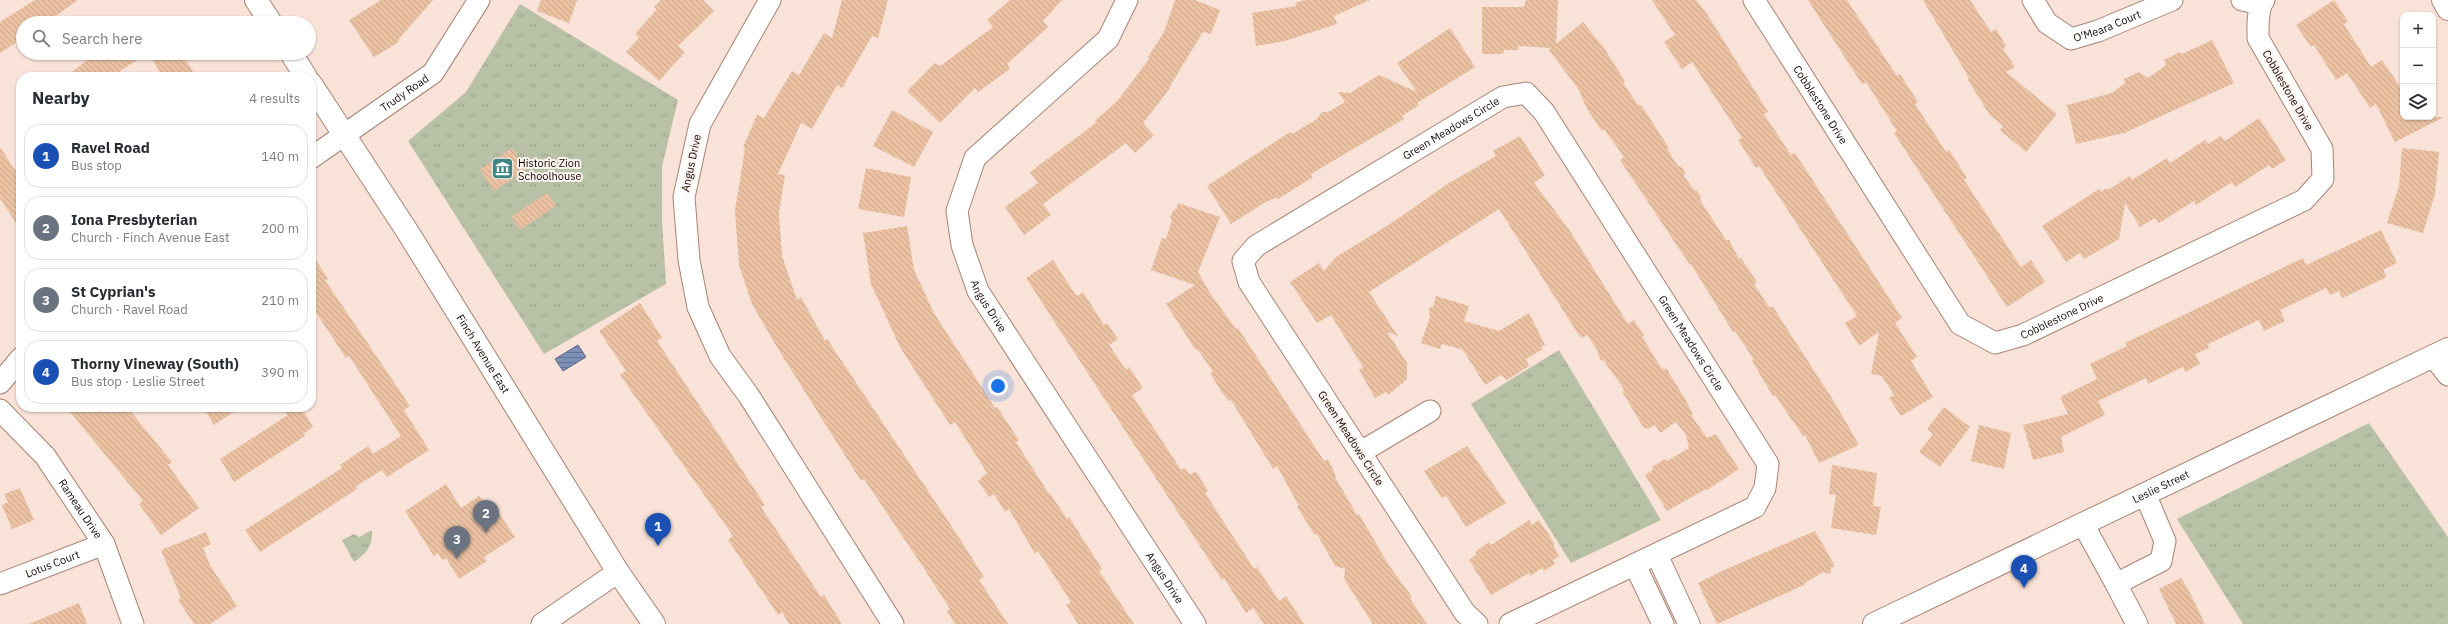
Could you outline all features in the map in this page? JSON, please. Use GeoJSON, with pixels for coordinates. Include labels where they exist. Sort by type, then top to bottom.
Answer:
{"type":"FeatureCollection","features":[{"type":"Feature","properties":{"kind":"main road"},"geometry":{"type":"LineString","coordinates":[[256,0],[266,16]]}},
{"type":"Feature","properties":{"kind":"main road"},"geometry":{"type":"LineString","coordinates":[[2443,0],[2448,9]]}},
{"type":"Feature","properties":{"kind":"main road"},"geometry":{"type":"LineString","coordinates":[[295,60],[303,72]]}},
{"type":"Feature","properties":{"kind":"main road","name":"Finch Avenue East"},"geometry":{"type":"LineString","coordinates":[[316,92],[345,135],[618,572],[654,624]]}},
{"type":"Feature","properties":{"kind":"main road","name":"Leslie Street"},"geometry":{"type":"LineString","coordinates":[[1874,624],[2440,353]]}},
{"type":"Feature","properties":{"kind":"street","name":"Trudy Road"},"geometry":{"type":"LineString","coordinates":[[316,155],[432,73],[479,0]]}},
{"type":"Feature","properties":{"kind":"street","name":"Angus Drive"},"geometry":{"type":"LineString","coordinates":[[770,0],[700,124],[684,197],[688,260],[698,307],[720,356],[749,396],[893,624]]}},
{"type":"Feature","properties":{"kind":"street","name":"Angus Drive"},"geometry":{"type":"LineString","coordinates":[[1127,0],[1108,39],[975,158],[958,211],[962,245],[978,291],[1195,624]]}},
{"type":"Feature","properties":{"kind":"street","name":"Cobblestone Drive"},"geometry":{"type":"LineString","coordinates":[[1754,0],[1960,324],[1995,343],[2023,335],[2304,200],[2323,179],[2322,149],[2258,38],[2256,1]]}},
{"type":"Feature","properties":{"kind":"street","name":"O'Meara Court"},"geometry":{"type":"LineString","coordinates":[[2033,0],[2047,22],[2071,39],[2098,31],[2172,0]]}},
{"type":"Feature","properties":{"kind":"street","name":"Green Meadows Circle"},"geometry":{"type":"LineString","coordinates":[[1477,624],[1465,613],[1250,282],[1243,261],[1256,246],[1503,97],[1526,93],[1544,112],[1768,464],[1765,488],[1755,506],[1635,566],[1510,624]]}},
{"type":"Feature","properties":{"kind":"street"},"geometry":{"type":"LineString","coordinates":[[2440,353],[2448,375]]}},
{"type":"Feature","properties":{"kind":"street"},"geometry":{"type":"LineString","coordinates":[[0,383],[16,364]]}},
{"type":"Feature","properties":{"kind":"street","name":"Rameau Drive"},"geometry":{"type":"LineString","coordinates":[[0,410],[45,456],[104,544],[133,624]]}},
{"type":"Feature","properties":{"kind":"street"},"geometry":{"type":"LineString","coordinates":[[1361,452],[1430,411]]}},
{"type":"Feature","properties":{"kind":"street"},"geometry":{"type":"LineString","coordinates":[[2116,584],[2161,561],[2165,541],[2145,494]]}},
{"type":"Feature","properties":{"kind":"street"},"geometry":{"type":"LineString","coordinates":[[2083,524],[2137,624]]}},
{"type":"Feature","properties":{"kind":"street","name":"Lotus Court"},"geometry":{"type":"LineString","coordinates":[[0,584],[104,544]]}},
{"type":"Feature","properties":{"kind":"street"},"geometry":{"type":"LineString","coordinates":[[1657,555],[1689,624]]}},
{"type":"Feature","properties":{"kind":"street"},"geometry":{"type":"LineString","coordinates":[[1635,566],[1663,624]]}},
{"type":"Feature","properties":{"kind":"street"},"geometry":{"type":"LineString","coordinates":[[542,624],[618,572]]}},
{"type":"Feature","properties":{"kind":"green space"},"geometry":{"type":"Polygon","coordinates":[[[520,4],[678,100],[662,166],[662,220],[666,284],[544,354],[408,141],[466,92],[520,4]]]}},
{"type":"Feature","properties":{"kind":"green space"},"geometry":{"type":"Polygon","coordinates":[[[1559,350],[1661,520],[1571,563],[1471,404],[1559,350]]]}},
{"type":"Feature","properties":{"kind":"green space"},"geometry":{"type":"Polygon","coordinates":[[[2369,423],[2448,537],[2448,624],[2243,624],[2177,519],[2369,423]]]}},
{"type":"Feature","properties":{"kind":"green space"},"geometry":{"type":"Polygon","coordinates":[[[372,530],[372,536],[368,549],[354,562],[342,540],[354,534],[359,537],[372,530]]]}},
{"type":"Feature","properties":{"kind":"water"},"geometry":{"type":"Polygon","coordinates":[[[578,345],[586,357],[563,371],[555,359],[578,345]]]}},
{"type":"Feature","properties":{"kind":"building"},"geometry":{"type":"Polygon","coordinates":[[[35,0],[78,0],[56,16],[16,16],[16,43],[0,53],[0,22],[35,0]]]}},
{"type":"Feature","properties":{"kind":"building"},"geometry":{"type":"Polygon","coordinates":[[[381,0],[433,0],[398,40],[399,42],[374,57],[349,20],[381,0]]]}},
{"type":"Feature","properties":{"kind":"building"},"geometry":{"type":"Polygon","coordinates":[[[541,0],[577,0],[569,23],[537,11],[541,0]]]}},
{"type":"Feature","properties":{"kind":"building"},"geometry":{"type":"Polygon","coordinates":[[[661,0],[703,0],[714,11],[678,46],[685,52],[659,81],[626,52],[639,38],[635,34],[657,9],[654,7],[661,0]]]}},
{"type":"Feature","properties":{"kind":"building"},"geometry":{"type":"Polygon","coordinates":[[[842,0],[888,0],[878,38],[872,36],[842,88],[837,85],[812,129],[801,123],[778,174],[785,175],[779,213],[782,256],[797,300],[801,297],[825,341],[827,339],[958,536],[984,577],[979,580],[1008,624],[955,624],[947,611],[950,609],[923,567],[864,479],[861,481],[778,349],[752,304],[739,265],[735,211],[745,148],[743,147],[757,115],[764,118],[792,71],[799,75],[824,33],[832,38],[842,0]]]}},
{"type":"Feature","properties":{"kind":"building"},"geometry":{"type":"Polygon","coordinates":[[[1010,0],[1062,0],[1043,21],[1048,27],[1007,64],[1010,69],[978,92],[975,88],[940,123],[907,91],[935,63],[940,66],[993,27],[987,20],[1010,0]]]}},
{"type":"Feature","properties":{"kind":"building"},"geometry":{"type":"Polygon","coordinates":[[[1175,0],[1195,0],[1220,10],[1211,34],[1203,32],[1170,86],[1171,87],[1143,123],[1154,135],[1135,153],[1126,143],[1043,204],[1051,215],[1024,235],[1005,207],[1038,183],[1030,172],[1096,123],[1095,121],[1118,100],[1150,58],[1148,57],[1164,32],[1175,0]]]}},
{"type":"Feature","properties":{"kind":"building"},"geometry":{"type":"Polygon","coordinates":[[[1305,0],[1370,0],[1334,16],[1337,24],[1285,41],[1256,46],[1252,13],[1296,6],[1295,3],[1305,0]]]}},
{"type":"Feature","properties":{"kind":"building"},"geometry":{"type":"Polygon","coordinates":[[[1526,0],[1558,0],[1556,44],[1583,22],[1604,48],[1625,81],[1623,83],[1638,105],[1641,105],[1669,148],[1667,149],[1678,166],[1682,167],[1685,172],[1684,176],[1694,190],[1697,191],[1701,197],[1700,200],[1726,240],[1729,240],[1739,259],[1741,258],[1757,282],[1754,284],[1769,307],[1773,307],[1835,403],[1859,445],[1819,463],[1805,435],[1803,436],[1775,395],[1773,396],[1752,361],[1754,360],[1735,331],[1733,332],[1691,264],[1690,265],[1620,160],[1624,157],[1604,129],[1602,131],[1587,109],[1579,90],[1549,50],[1551,48],[1518,46],[1518,50],[1504,50],[1503,54],[1482,54],[1482,7],[1524,7],[1526,0]]]}},
{"type":"Feature","properties":{"kind":"building"},"geometry":{"type":"Polygon","coordinates":[[[1652,0],[1696,0],[1707,14],[1768,112],[1764,114],[1791,155],[1795,153],[1902,318],[1895,323],[1917,357],[1911,361],[1933,397],[1901,416],[1889,398],[1894,395],[1882,376],[1871,374],[1879,332],[1859,346],[1845,323],[1857,316],[1759,166],[1756,168],[1738,140],[1742,138],[1692,62],[1682,69],[1664,42],[1675,35],[1652,0]]]}},
{"type":"Feature","properties":{"kind":"building"},"geometry":{"type":"Polygon","coordinates":[[[1808,0],[1847,0],[1897,76],[1900,74],[1918,102],[1915,104],[1946,152],[1949,150],[1967,178],[1964,180],[2021,267],[2031,260],[2045,282],[2007,307],[1894,133],[1897,131],[1866,82],[1862,84],[1808,0]]]}},
{"type":"Feature","properties":{"kind":"building"},"geometry":{"type":"Polygon","coordinates":[[[1923,0],[1970,0],[1991,32],[1996,29],[2006,46],[2003,49],[2015,67],[2006,72],[2057,114],[2026,152],[2000,130],[2003,126],[1989,114],[1923,0]]]}},
{"type":"Feature","properties":{"kind":"building"},"geometry":{"type":"Polygon","coordinates":[[[2334,0],[2348,22],[2344,24],[2371,67],[2382,60],[2400,87],[2400,120],[2436,120],[2436,117],[2444,117],[2395,142],[2376,104],[2370,108],[2347,73],[2336,80],[2314,45],[2311,47],[2296,25],[2334,0]]]}},
{"type":"Feature","properties":{"kind":"building"},"geometry":{"type":"Polygon","coordinates":[[[1450,28],[1475,67],[1417,103],[1419,105],[1402,116],[1404,119],[1311,174],[1313,177],[1278,199],[1277,197],[1264,203],[1231,224],[1207,186],[1290,132],[1292,134],[1317,119],[1322,112],[1328,112],[1345,102],[1338,92],[1350,93],[1379,75],[1417,92],[1397,63],[1450,28]]]}},
{"type":"Feature","properties":{"kind":"building"},"geometry":{"type":"Polygon","coordinates":[[[2212,40],[2234,83],[2124,133],[2076,144],[2067,105],[2112,93],[2125,83],[2124,79],[2139,72],[2148,78],[2166,65],[2164,60],[2180,52],[2182,54],[2212,40]]]}},
{"type":"Feature","properties":{"kind":"building"},"geometry":{"type":"Polygon","coordinates":[[[88,60],[137,60],[119,72],[72,72],[88,60]]]}},
{"type":"Feature","properties":{"kind":"building"},"geometry":{"type":"Polygon","coordinates":[[[152,60],[186,60],[194,72],[160,72],[152,60]]]}},
{"type":"Feature","properties":{"kind":"building"},"geometry":{"type":"Polygon","coordinates":[[[892,110],[933,132],[914,167],[873,146],[892,110]]]}},
{"type":"Feature","properties":{"kind":"building"},"geometry":{"type":"Polygon","coordinates":[[[2259,118],[2286,160],[2272,169],[2269,165],[2235,187],[2232,182],[2196,205],[2194,201],[2159,223],[2155,218],[2140,227],[2125,203],[2119,239],[2084,259],[2080,253],[2066,262],[2042,226],[2099,189],[2101,192],[2107,188],[2108,190],[2130,176],[2132,180],[2167,158],[2170,163],[2205,140],[2208,144],[2221,136],[2225,141],[2259,118]]]}},
{"type":"Feature","properties":{"kind":"building"},"geometry":{"type":"Polygon","coordinates":[[[1520,136],[1545,175],[1534,183],[1570,231],[1628,324],[1634,320],[1644,335],[1642,337],[1660,366],[1664,370],[1666,368],[1693,414],[1691,415],[1707,438],[1716,434],[1739,469],[1707,490],[1706,489],[1667,511],[1645,475],[1653,470],[1652,467],[1665,459],[1667,461],[1689,448],[1686,435],[1676,422],[1660,433],[1655,425],[1648,429],[1643,427],[1623,393],[1624,389],[1604,361],[1601,360],[1598,355],[1598,351],[1587,335],[1582,338],[1578,334],[1499,209],[1369,292],[1398,336],[1387,332],[1407,363],[1407,379],[1388,395],[1386,392],[1375,398],[1359,370],[1363,367],[1331,315],[1317,323],[1290,282],[1319,263],[1324,271],[1336,257],[1390,224],[1449,183],[1496,156],[1493,151],[1520,136]]]}},
{"type":"Feature","properties":{"kind":"building"},"geometry":{"type":"Polygon","coordinates":[[[0,147],[16,171],[16,223],[0,198],[0,147]]]}},
{"type":"Feature","properties":{"kind":"building","name":"Historic Zion Schoolhouse"},"geometry":{"type":"Polygon","coordinates":[[[512,148],[526,170],[494,191],[480,169],[512,148]]]}},
{"type":"Feature","properties":{"kind":"building"},"geometry":{"type":"Polygon","coordinates":[[[2402,148],[2439,152],[2435,194],[2423,233],[2387,223],[2399,186],[2402,148]]]}},
{"type":"Feature","properties":{"kind":"building"},"geometry":{"type":"Polygon","coordinates":[[[866,168],[911,177],[904,217],[858,209],[866,168]]]}},
{"type":"Feature","properties":{"kind":"building"},"geometry":{"type":"Polygon","coordinates":[[[547,193],[556,206],[520,230],[511,217],[547,193]]]}},
{"type":"Feature","properties":{"kind":"building"},"geometry":{"type":"Polygon","coordinates":[[[1178,203],[1220,217],[1198,272],[1210,293],[1236,329],[1238,328],[1324,461],[1328,459],[1336,476],[1335,477],[1357,515],[1359,514],[1388,564],[1412,597],[1410,599],[1427,624],[1373,624],[1344,579],[1345,569],[1335,566],[1317,534],[1315,535],[1297,507],[1299,506],[1277,466],[1273,469],[1231,400],[1229,401],[1223,394],[1210,373],[1213,372],[1198,350],[1195,349],[1166,304],[1195,285],[1151,270],[1162,238],[1166,239],[1172,220],[1170,217],[1176,209],[1178,203]]]}},
{"type":"Feature","properties":{"kind":"building"},"geometry":{"type":"Polygon","coordinates":[[[907,226],[914,270],[934,313],[995,408],[997,407],[1019,440],[1016,442],[1049,494],[1050,493],[1067,519],[1069,517],[1102,569],[1099,571],[1134,624],[1078,624],[1066,605],[1071,602],[1038,551],[1035,554],[1009,509],[1005,512],[994,494],[989,497],[978,481],[987,473],[955,422],[950,425],[900,347],[871,284],[863,233],[907,226]]]}},
{"type":"Feature","properties":{"kind":"building"},"geometry":{"type":"Polygon","coordinates":[[[2381,230],[2397,263],[2383,270],[2387,277],[2342,298],[2339,291],[2330,295],[2326,288],[2280,310],[2285,321],[2264,331],[2259,320],[2208,344],[2209,348],[2195,354],[2200,364],[2185,372],[2183,367],[2148,384],[2146,378],[2098,401],[2105,415],[2061,437],[2064,452],[2033,460],[2023,425],[2068,414],[2060,397],[2097,379],[2090,364],[2127,346],[2125,343],[2303,258],[2306,265],[2381,230]]]}},
{"type":"Feature","properties":{"kind":"building"},"geometry":{"type":"Polygon","coordinates":[[[316,260],[328,279],[325,280],[410,406],[404,410],[429,450],[387,477],[382,470],[355,487],[357,489],[260,552],[245,530],[342,468],[340,465],[368,446],[373,454],[401,436],[349,356],[346,358],[316,313],[316,260]]]}},
{"type":"Feature","properties":{"kind":"building"},"geometry":{"type":"Polygon","coordinates":[[[1053,260],[1075,294],[1078,296],[1083,292],[1104,325],[1107,323],[1118,339],[1109,345],[1126,370],[1129,367],[1143,388],[1132,395],[1181,470],[1185,468],[1190,475],[1196,471],[1208,491],[1205,493],[1254,569],[1257,567],[1279,601],[1286,596],[1304,624],[1264,624],[1253,608],[1246,613],[1224,578],[1222,580],[1026,278],[1053,260]]]}},
{"type":"Feature","properties":{"kind":"building"},"geometry":{"type":"Polygon","coordinates":[[[1436,296],[1469,306],[1464,321],[1499,331],[1529,313],[1545,345],[1541,347],[1543,349],[1526,359],[1529,366],[1507,380],[1501,375],[1485,385],[1463,350],[1442,344],[1440,349],[1421,343],[1430,317],[1429,308],[1433,307],[1436,296]]]}},
{"type":"Feature","properties":{"kind":"building"},"geometry":{"type":"Polygon","coordinates":[[[640,303],[662,338],[657,341],[765,505],[761,507],[821,597],[824,595],[842,624],[789,624],[782,612],[778,615],[728,540],[733,536],[620,375],[626,371],[599,331],[640,303]]]}},
{"type":"Feature","properties":{"kind":"building"},"geometry":{"type":"Polygon","coordinates":[[[1944,407],[1970,427],[1940,467],[1919,452],[1933,434],[1927,429],[1944,407]]]}},
{"type":"Feature","properties":{"kind":"building"},"geometry":{"type":"Polygon","coordinates":[[[70,412],[131,412],[172,462],[168,465],[199,508],[161,535],[139,504],[143,501],[70,412]]]}},
{"type":"Feature","properties":{"kind":"building"},"geometry":{"type":"Polygon","coordinates":[[[206,412],[234,412],[214,425],[206,412]]]}},
{"type":"Feature","properties":{"kind":"building"},"geometry":{"type":"Polygon","coordinates":[[[286,412],[304,412],[313,427],[303,434],[305,436],[234,482],[220,459],[288,415],[286,412]]]}},
{"type":"Feature","properties":{"kind":"building"},"geometry":{"type":"Polygon","coordinates":[[[1979,425],[2011,433],[2004,469],[1971,461],[1979,425]]]}},
{"type":"Feature","properties":{"kind":"building"},"geometry":{"type":"Polygon","coordinates":[[[1467,446],[1506,503],[1466,527],[1446,496],[1442,498],[1440,496],[1424,471],[1467,446]]]}},
{"type":"Feature","properties":{"kind":"building"},"geometry":{"type":"Polygon","coordinates":[[[1832,465],[1877,473],[1873,506],[1881,507],[1876,535],[1831,528],[1836,495],[1829,494],[1832,465]]]}},
{"type":"Feature","properties":{"kind":"building"},"geometry":{"type":"Polygon","coordinates":[[[446,484],[461,508],[479,496],[493,517],[499,513],[515,537],[484,557],[487,561],[459,579],[446,558],[442,560],[438,553],[434,556],[405,511],[446,484]]]}},
{"type":"Feature","properties":{"kind":"building"},"geometry":{"type":"Polygon","coordinates":[[[20,488],[34,520],[12,529],[2,505],[8,502],[4,494],[20,488]]]}},
{"type":"Feature","properties":{"kind":"building"},"geometry":{"type":"Polygon","coordinates":[[[1529,520],[1532,525],[1539,520],[1555,544],[1553,545],[1559,556],[1553,560],[1555,564],[1544,571],[1542,568],[1530,576],[1529,573],[1491,595],[1469,560],[1477,554],[1475,552],[1489,542],[1491,545],[1529,520]]]}},
{"type":"Feature","properties":{"kind":"building"},"geometry":{"type":"Polygon","coordinates":[[[1815,531],[1835,566],[1831,568],[1830,574],[1823,572],[1804,585],[1717,624],[1698,583],[1724,570],[1815,531]]]}},
{"type":"Feature","properties":{"kind":"building"},"geometry":{"type":"Polygon","coordinates":[[[206,532],[211,544],[203,548],[211,567],[237,606],[210,624],[194,624],[178,600],[181,598],[161,550],[206,532]]]}},
{"type":"Feature","properties":{"kind":"building"},"geometry":{"type":"Polygon","coordinates":[[[2181,578],[2205,624],[2176,624],[2159,589],[2181,578]]]}},
{"type":"Feature","properties":{"kind":"building"},"geometry":{"type":"Polygon","coordinates":[[[79,603],[87,624],[29,624],[79,603]]]}},
{"type":"Feature","properties":{"kind":"place","name":"Historic Zion Schoolhouse"},"geometry":{"type":"Point","coordinates":[503,169]}},
{"type":"Feature","properties":{"kind":"place","name":"Iona Presbyterian"},"geometry":{"type":"Point","coordinates":[486,533]}},
{"type":"Feature","properties":{"kind":"place","name":"Ravel Road"},"geometry":{"type":"Point","coordinates":[658,546]}},
{"type":"Feature","properties":{"kind":"place","name":"St Cyprian's"},"geometry":{"type":"Point","coordinates":[457,559]}},
{"type":"Feature","properties":{"kind":"place","name":"Thorny Vineway (South)"},"geometry":{"type":"Point","coordinates":[2024,588]}}]}
